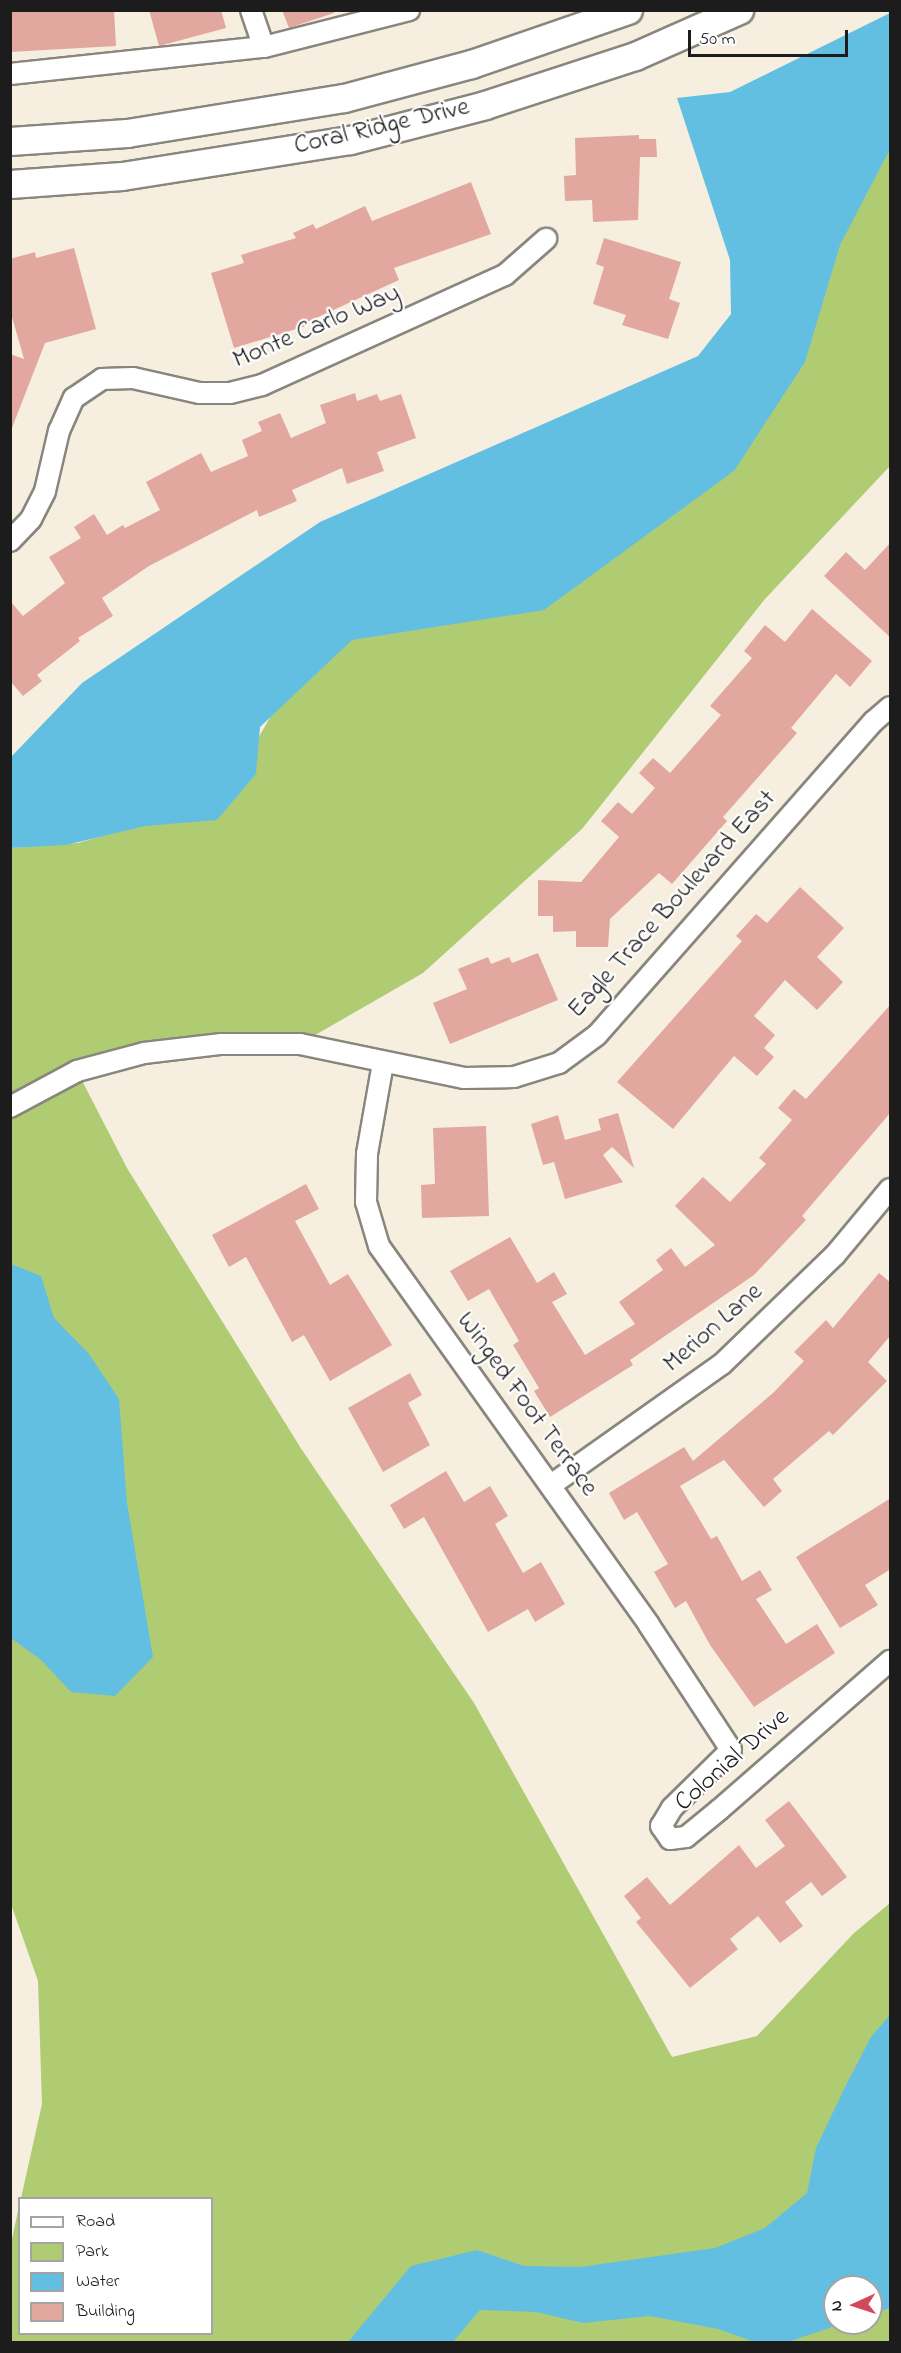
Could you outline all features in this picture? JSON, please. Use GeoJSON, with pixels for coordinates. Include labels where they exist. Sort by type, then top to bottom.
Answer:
{"type":"FeatureCollection","features":[{"type":"Feature","properties":{"kind":"main road","name":"Coral Ridge Drive"},"geometry":{"type":"LineString","coordinates":[[10,141],[127,133],[344,98],[471,64],[628,10]]}},
{"type":"Feature","properties":{"kind":"main road","name":"Coral Ridge Drive"},"geometry":{"type":"LineString","coordinates":[[10,184],[122,176],[350,140],[485,105],[635,56],[739,10]]}},
{"type":"Feature","properties":{"kind":"street"},"geometry":{"type":"LineString","coordinates":[[252,10],[264,47]]}},
{"type":"Feature","properties":{"kind":"street"},"geometry":{"type":"LineString","coordinates":[[10,74],[264,47],[409,10]]}},
{"type":"Feature","properties":{"kind":"street","name":"Monte Carlo Way"},"geometry":{"type":"LineString","coordinates":[[10,541],[31,519],[45,491],[59,431],[74,398],[102,379],[133,378],[199,393],[230,393],[262,385],[505,275],[546,239]]}},
{"type":"Feature","properties":{"kind":"street","name":"Eagle Trace Boulevard East"},"geometry":{"type":"LineString","coordinates":[[10,1107],[76,1071],[144,1053],[199,1047],[300,1044],[383,1063],[474,1078],[514,1077],[559,1063],[597,1035],[874,720],[891,707]]}},
{"type":"Feature","properties":{"kind":"street","name":"Winged Foot Terrace"},"geometry":{"type":"LineString","coordinates":[[383,1063],[367,1154],[366,1202],[379,1246],[551,1485],[731,1750]]}},
{"type":"Feature","properties":{"kind":"street","name":"Merion Lane"},"geometry":{"type":"LineString","coordinates":[[551,1485],[722,1364],[835,1255],[891,1189]]}},
{"type":"Feature","properties":{"kind":"street","name":"Colonial Drive"},"geometry":{"type":"LineString","coordinates":[[731,1750],[672,1808],[661,1826],[670,1839],[686,1837],[891,1661]]}},
{"type":"Feature","properties":{"kind":"green space"},"geometry":{"type":"Polygon","coordinates":[[[890,52],[890,466],[765,599],[582,829],[423,973],[310,1038],[77,1071],[127,1168],[302,1450],[474,1703],[672,2057],[757,2036],[854,1933],[890,1903],[890,2342],[11,2342],[11,2244],[18,2211],[18,2335],[213,2335],[213,2197],[21,2197],[42,2104],[38,1981],[11,1904],[11,848],[78,843],[153,821],[213,816],[341,595],[799,335],[890,52]]]}},
{"type":"Feature","properties":{"kind":"water"},"geometry":{"type":"Polygon","coordinates":[[[890,13],[890,149],[840,245],[805,362],[734,471],[544,610],[352,640],[260,727],[256,774],[217,820],[145,826],[66,845],[11,848],[11,757],[82,683],[320,522],[698,356],[731,314],[730,260],[677,98],[730,92],[890,13]]]}},
{"type":"Feature","properties":{"kind":"water"},"geometry":{"type":"Polygon","coordinates":[[[11,1264],[41,1276],[54,1318],[89,1354],[119,1399],[127,1503],[153,1657],[115,1696],[71,1692],[41,1660],[11,1638],[11,1264]]]}},
{"type":"Feature","properties":{"kind":"water"},"geometry":{"type":"Polygon","coordinates":[[[890,2015],[890,2308],[883,2310],[883,2275],[823,2275],[823,2330],[788,2342],[755,2342],[718,2329],[650,2316],[583,2323],[536,2312],[480,2310],[453,2342],[348,2342],[411,2266],[477,2250],[524,2266],[580,2267],[715,2248],[765,2228],[807,2193],[816,2148],[871,2037],[890,2015]]]}},
{"type":"Feature","properties":{"kind":"building"},"geometry":{"type":"Polygon","coordinates":[[[10,10],[114,10],[116,46],[10,52],[10,10]]]}},
{"type":"Feature","properties":{"kind":"building"},"geometry":{"type":"Polygon","coordinates":[[[149,10],[221,10],[226,28],[159,46],[149,10]]]}},
{"type":"Feature","properties":{"kind":"building"},"geometry":{"type":"Polygon","coordinates":[[[282,10],[334,10],[334,13],[289,28],[282,10]]]}},
{"type":"Feature","properties":{"kind":"building"},"geometry":{"type":"Polygon","coordinates":[[[639,135],[639,139],[656,139],[657,157],[640,157],[638,220],[593,222],[592,200],[565,201],[564,176],[576,175],[575,138],[639,135]]]}},
{"type":"Feature","properties":{"kind":"building"},"geometry":{"type":"Polygon","coordinates":[[[471,182],[491,234],[394,268],[399,280],[305,323],[306,326],[234,348],[211,273],[244,263],[241,255],[296,238],[293,233],[313,224],[316,229],[365,206],[372,221],[471,182]]]}},
{"type":"Feature","properties":{"kind":"building"},"geometry":{"type":"Polygon","coordinates":[[[604,238],[681,262],[669,299],[680,303],[668,339],[622,325],[626,315],[593,304],[604,267],[596,264],[604,238]]]}},
{"type":"Feature","properties":{"kind":"building"},"geometry":{"type":"Polygon","coordinates":[[[74,248],[96,329],[45,343],[10,433],[10,354],[24,359],[10,310],[10,259],[35,252],[36,258],[74,248]]]}},
{"type":"Feature","properties":{"kind":"building"},"geometry":{"type":"Polygon","coordinates":[[[355,393],[357,401],[377,394],[380,401],[401,394],[416,438],[377,452],[384,471],[347,484],[342,468],[292,490],[297,501],[259,517],[257,510],[149,566],[102,598],[113,616],[78,638],[80,641],[37,675],[42,681],[23,696],[10,681],[10,601],[23,616],[65,583],[49,557],[81,538],[74,527],[94,514],[107,535],[123,525],[125,528],[160,510],[146,482],[201,453],[211,472],[248,456],[242,440],[262,431],[258,422],[280,413],[291,438],[326,423],[320,405],[355,393]]]}},
{"type":"Feature","properties":{"kind":"building"},"geometry":{"type":"Polygon","coordinates":[[[891,542],[891,638],[824,576],[846,552],[865,570],[891,542]]]}},
{"type":"Feature","properties":{"kind":"building"},"geometry":{"type":"Polygon","coordinates":[[[812,609],[872,661],[850,687],[836,674],[791,728],[797,733],[723,817],[727,821],[672,884],[659,873],[610,919],[608,947],[576,947],[576,931],[553,932],[553,916],[538,916],[538,880],[581,882],[619,837],[601,821],[618,802],[632,814],[655,788],[639,773],[653,758],[670,773],[721,715],[710,706],[752,658],[744,651],[765,625],[785,642],[812,609]]]}},
{"type":"Feature","properties":{"kind":"building"},"geometry":{"type":"Polygon","coordinates":[[[800,887],[844,928],[817,957],[843,982],[817,1010],[785,980],[754,1016],[775,1035],[764,1048],[774,1057],[757,1076],[734,1056],[673,1129],[617,1082],[742,941],[736,936],[756,914],[767,923],[800,887]]]}},
{"type":"Feature","properties":{"kind":"building"},"geometry":{"type":"Polygon","coordinates":[[[538,953],[558,1000],[450,1044],[433,1003],[467,989],[458,969],[488,957],[491,964],[509,957],[512,963],[538,953]]]}},
{"type":"Feature","properties":{"kind":"building"},"geometry":{"type":"Polygon","coordinates":[[[891,1004],[891,1112],[802,1216],[806,1220],[754,1275],[630,1360],[633,1365],[550,1417],[534,1391],[539,1388],[513,1345],[519,1341],[489,1289],[468,1301],[450,1271],[510,1237],[537,1283],[554,1272],[567,1294],[552,1302],[585,1355],[635,1324],[619,1302],[663,1270],[656,1260],[671,1248],[685,1267],[715,1245],[675,1206],[703,1177],[730,1202],[766,1164],[759,1158],[792,1120],[778,1108],[794,1089],[806,1099],[891,1004]]]}},
{"type":"Feature","properties":{"kind":"building"},"geometry":{"type":"Polygon","coordinates":[[[618,1113],[634,1168],[612,1147],[603,1155],[623,1182],[565,1199],[554,1162],[543,1165],[531,1124],[558,1115],[565,1140],[601,1130],[598,1119],[618,1113]]]}},
{"type":"Feature","properties":{"kind":"building"},"geometry":{"type":"Polygon","coordinates":[[[486,1126],[489,1216],[422,1218],[421,1185],[435,1184],[433,1128],[486,1126]]]}},
{"type":"Feature","properties":{"kind":"building"},"geometry":{"type":"Polygon","coordinates":[[[306,1184],[319,1209],[295,1221],[330,1285],[348,1274],[392,1345],[330,1381],[304,1335],[292,1342],[246,1257],[229,1267],[212,1235],[306,1184]]]}},
{"type":"Feature","properties":{"kind":"building"},"geometry":{"type":"Polygon","coordinates":[[[879,1273],[891,1283],[891,1335],[868,1362],[887,1381],[833,1435],[829,1431],[773,1479],[782,1491],[764,1507],[724,1460],[680,1486],[711,1539],[717,1536],[742,1581],[760,1570],[772,1590],[756,1599],[786,1644],[817,1624],[835,1653],[754,1707],[710,1645],[686,1601],[675,1608],[654,1572],[668,1564],[637,1512],[624,1520],[609,1493],[684,1447],[693,1461],[773,1393],[804,1361],[794,1352],[826,1320],[833,1328],[879,1273]]]}},
{"type":"Feature","properties":{"kind":"building"},"geometry":{"type":"Polygon","coordinates":[[[410,1373],[422,1395],[408,1403],[430,1445],[383,1472],[348,1408],[410,1373]]]}},
{"type":"Feature","properties":{"kind":"building"},"geometry":{"type":"Polygon","coordinates":[[[446,1471],[464,1502],[490,1486],[508,1516],[495,1524],[523,1573],[541,1562],[565,1604],[535,1622],[528,1609],[488,1632],[424,1517],[404,1529],[390,1505],[446,1471]]]}},
{"type":"Feature","properties":{"kind":"building"},"geometry":{"type":"Polygon","coordinates":[[[891,1498],[891,1569],[865,1585],[878,1605],[840,1628],[796,1557],[891,1498]]]}},
{"type":"Feature","properties":{"kind":"building"},"geometry":{"type":"Polygon","coordinates":[[[789,1801],[847,1877],[822,1896],[811,1882],[785,1902],[803,1926],[780,1943],[758,1916],[730,1939],[738,1949],[690,1988],[636,1922],[641,1918],[624,1896],[647,1877],[670,1905],[739,1845],[756,1868],[785,1846],[765,1820],[789,1801]]]}}]}
